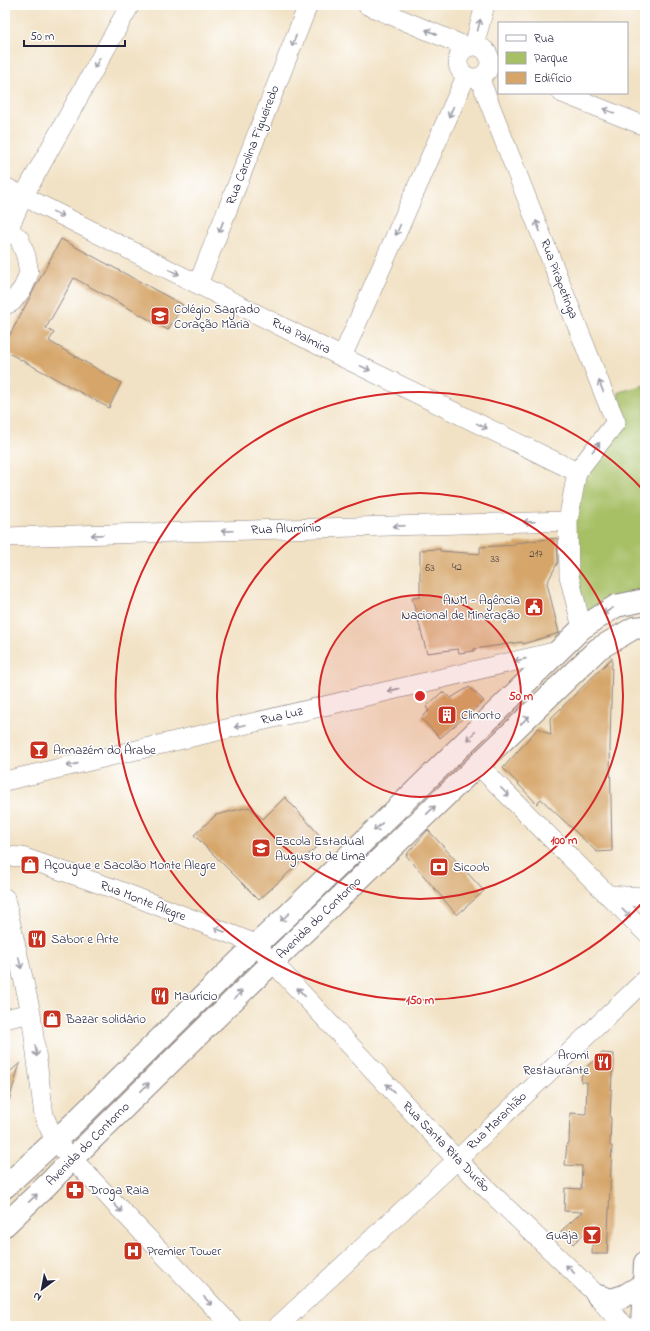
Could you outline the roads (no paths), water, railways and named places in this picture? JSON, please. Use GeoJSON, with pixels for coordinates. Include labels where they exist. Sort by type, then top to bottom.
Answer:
{"type":"FeatureCollection","features":[{"type":"Feature","properties":{"kind":"main road","name":"Avenida do Contorno"},"geometry":{"type":"LineString","coordinates":[[5,1187],[55,1141],[582,628],[616,606],[645,600]]}},
{"type":"Feature","properties":{"kind":"main road","name":"Avenida do Contorno"},"geometry":{"type":"LineString","coordinates":[[5,1225],[272,963],[598,649],[634,628],[645,627]]}},
{"type":"Feature","properties":{"kind":"main road"},"geometry":{"type":"LineString","coordinates":[[598,1296],[611,1300],[624,1296],[645,1274]]}},
{"type":"Feature","properties":{"kind":"main road"},"geometry":{"type":"LineString","coordinates":[[642,1326],[645,1274]]}},
{"type":"Feature","properties":{"kind":"street"},"geometry":{"type":"LineString","coordinates":[[5,305],[12,302],[24,288],[29,273],[26,256],[19,238],[6,233],[23,197],[130,5]]}},
{"type":"Feature","properties":{"kind":"street","name":"Rua Carolina Figueiredo"},"geometry":{"type":"LineString","coordinates":[[198,284],[308,5]]}},
{"type":"Feature","properties":{"kind":"street"},"geometry":{"type":"LineString","coordinates":[[342,357],[484,71],[489,55],[479,46],[471,46],[367,5]]}},
{"type":"Feature","properties":{"kind":"street"},"geometry":{"type":"LineString","coordinates":[[484,71],[461,70],[458,63],[461,52],[471,46],[485,5]]}},
{"type":"Feature","properties":{"kind":"street","name":"Rua Pirapetinga"},"geometry":{"type":"LineString","coordinates":[[484,71],[600,385],[616,422],[577,472]]}},
{"type":"Feature","properties":{"kind":"street"},"geometry":{"type":"LineString","coordinates":[[565,94],[645,126]]}},
{"type":"Feature","properties":{"kind":"street","name":"Rua Palmira"},"geometry":{"type":"LineString","coordinates":[[5,187],[342,357],[577,472]]}},
{"type":"Feature","properties":{"kind":"street"},"geometry":{"type":"LineString","coordinates":[[577,472],[568,521],[569,576],[582,628]]}},
{"type":"Feature","properties":{"kind":"street","name":"Rua Alumínio"},"geometry":{"type":"LineString","coordinates":[[5,537],[568,521]]}},
{"type":"Feature","properties":{"kind":"street","name":"Rua Luz"},"geometry":{"type":"LineString","coordinates":[[5,781],[558,651]]}},
{"type":"Feature","properties":{"kind":"street"},"geometry":{"type":"LineString","coordinates":[[478,765],[645,932]]}},
{"type":"Feature","properties":{"kind":"street","name":"Rua Monte Alegre"},"geometry":{"type":"LineString","coordinates":[[5,856],[22,857],[108,887],[256,944],[272,963]]}},
{"type":"Feature","properties":{"kind":"street"},"geometry":{"type":"LineString","coordinates":[[607,895],[645,897]]}},
{"type":"Feature","properties":{"kind":"street"},"geometry":{"type":"LineString","coordinates":[[5,898],[30,1013],[44,1116],[55,1141],[232,1326]]}},
{"type":"Feature","properties":{"kind":"street","name":"Rua Santa Rita Durão"},"geometry":{"type":"LineString","coordinates":[[272,963],[457,1160],[598,1296],[608,1309],[625,1326]]}},
{"type":"Feature","properties":{"kind":"street","name":"Rua Maranhão"},"geometry":{"type":"LineString","coordinates":[[278,1326],[457,1160],[645,980]]}},
{"type":"Feature","properties":{"kind":"street"},"geometry":{"type":"LineString","coordinates":[[5,1019],[30,1013]]}},
{"type":"Feature","properties":{"kind":"place","name":"Colégio Sagrado Coração Maria"},"geometry":{"type":"Point","coordinates":[160,316]}},
{"type":"Feature","properties":{"kind":"place","name":"ANM - Agência Nacional de Mineração"},"geometry":{"type":"Point","coordinates":[534,607]}},
{"type":"Feature","properties":{"kind":"place","name":"Clinorto"},"geometry":{"type":"Point","coordinates":[447,715]}},
{"type":"Feature","properties":{"kind":"place","name":"Armazém do Árabe"},"geometry":{"type":"Point","coordinates":[39,750]}},
{"type":"Feature","properties":{"kind":"place","name":"Escola Estadual Augusto de Lima"},"geometry":{"type":"Point","coordinates":[261,848]}},
{"type":"Feature","properties":{"kind":"place","name":"Açougue e Sacolão Monte Alegre"},"geometry":{"type":"Point","coordinates":[30,865]}},
{"type":"Feature","properties":{"kind":"place","name":"Sicoob"},"geometry":{"type":"Point","coordinates":[439,867]}},
{"type":"Feature","properties":{"kind":"place","name":"Sabor e Arte"},"geometry":{"type":"Point","coordinates":[37,939]}},
{"type":"Feature","properties":{"kind":"place","name":"Maurício"},"geometry":{"type":"Point","coordinates":[160,996]}},
{"type":"Feature","properties":{"kind":"place","name":"Bazar solidário"},"geometry":{"type":"Point","coordinates":[52,1019]}},
{"type":"Feature","properties":{"kind":"place","name":"Aromi Restaurante"},"geometry":{"type":"Point","coordinates":[603,1062]}},
{"type":"Feature","properties":{"kind":"place","name":"Droga Raia"},"geometry":{"type":"Point","coordinates":[75,1190]}},
{"type":"Feature","properties":{"kind":"place","name":"Guaja"},"geometry":{"type":"Point","coordinates":[592,1235]}},
{"type":"Feature","properties":{"kind":"place","name":"Premier Tower"},"geometry":{"type":"Point","coordinates":[133,1251]}}]}
